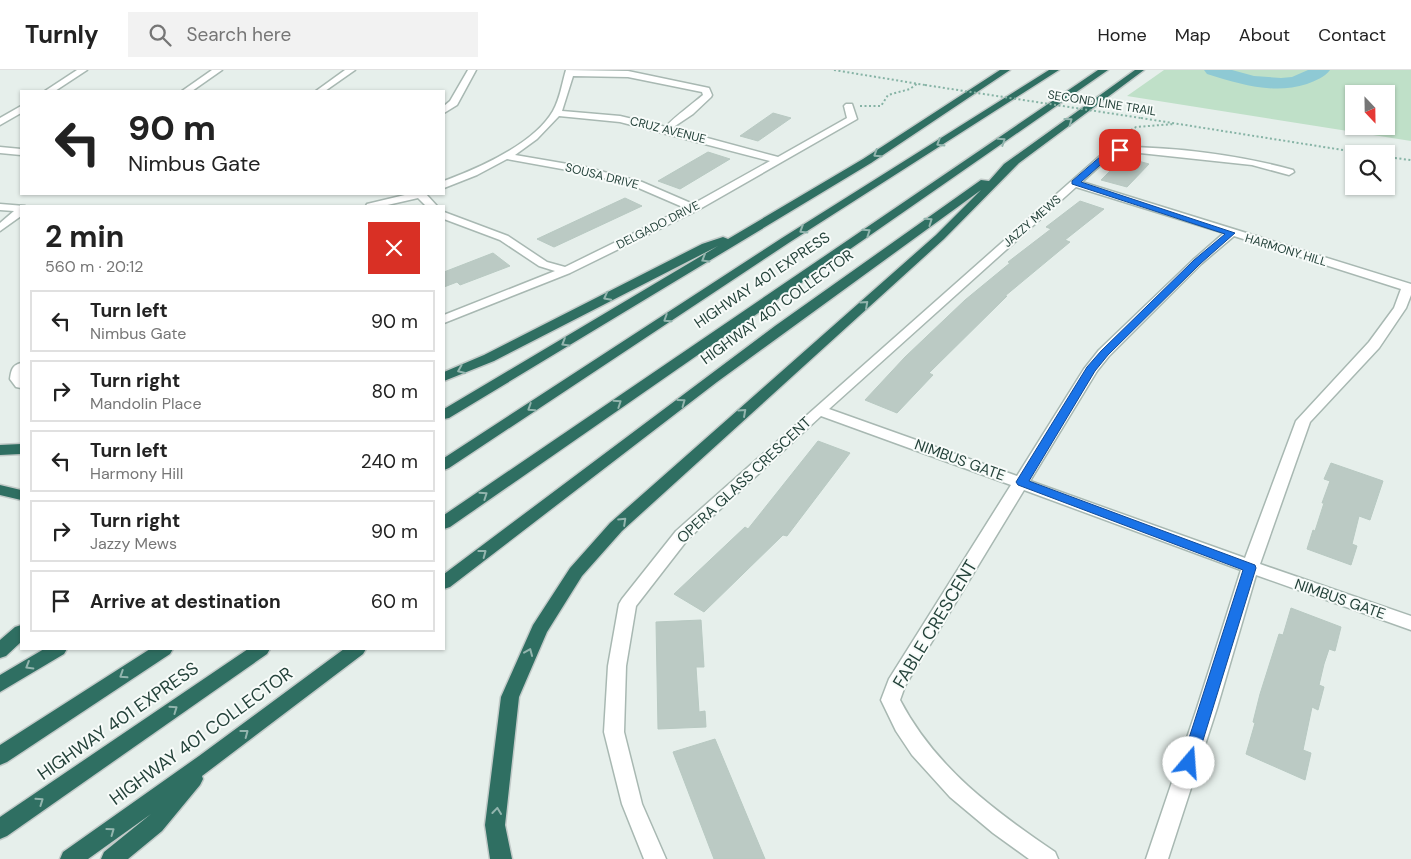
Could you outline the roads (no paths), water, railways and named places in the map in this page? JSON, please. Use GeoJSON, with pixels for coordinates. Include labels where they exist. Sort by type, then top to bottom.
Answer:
{"type":"FeatureCollection","features":[{"type":"Feature","properties":{"kind":"highway"},"geometry":{"type":"LineString","coordinates":[[445,414],[867,161],[1006,70]]}},
{"type":"Feature","properties":{"kind":"highway","name":"HIGHWAY 401 EXPRESS"},"geometry":{"type":"LineString","coordinates":[[445,464],[779,245],[1055,70]]}},
{"type":"Feature","properties":{"kind":"highway","name":"HIGHWAY 401 EXPRESS"},"geometry":{"type":"LineString","coordinates":[[445,522],[1104,70]]}},
{"type":"Feature","properties":{"kind":"highway","name":"HIGHWAY 401 COLLECTOR"},"geometry":{"type":"LineString","coordinates":[[445,582],[647,428],[881,254],[1016,160],[1140,70]]}},
{"type":"Feature","properties":{"kind":"highway"},"geometry":{"type":"LineString","coordinates":[[501,859],[495,825],[510,697],[539,630],[576,572],[616,527],[940,237],[1016,160]]}},
{"type":"Feature","properties":{"kind":"highway"},"geometry":{"type":"LineString","coordinates":[[445,377],[505,350],[706,246],[762,225]]}},
{"type":"Feature","properties":{"kind":"highway"},"geometry":{"type":"LineString","coordinates":[[0,450],[20,449]]}},
{"type":"Feature","properties":{"kind":"highway"},"geometry":{"type":"LineString","coordinates":[[0,490],[20,495]]}},
{"type":"Feature","properties":{"kind":"highway"},"geometry":{"type":"LineString","coordinates":[[0,651],[20,633]]}},
{"type":"Feature","properties":{"kind":"highway"},"geometry":{"type":"LineString","coordinates":[[0,684],[56,650]]}},
{"type":"Feature","properties":{"kind":"highway","name":"HIGHWAY 401 EXPRESS"},"geometry":{"type":"LineString","coordinates":[[0,756],[162,650]]}},
{"type":"Feature","properties":{"kind":"highway","name":"HIGHWAY 401 EXPRESS"},"geometry":{"type":"LineString","coordinates":[[0,829],[260,650]]}},
{"type":"Feature","properties":{"kind":"highway","name":"HIGHWAY 401 COLLECTOR"},"geometry":{"type":"LineString","coordinates":[[71,859],[206,762],[356,650]]}},
{"type":"Feature","properties":{"kind":"highway"},"geometry":{"type":"LineString","coordinates":[[112,859],[155,824],[206,762]]}},
{"type":"Feature","properties":{"kind":"street"},"geometry":{"type":"LineString","coordinates":[[51,90],[83,70]]}},
{"type":"Feature","properties":{"kind":"street"},"geometry":{"type":"LineString","coordinates":[[188,90],[218,70]]}},
{"type":"Feature","properties":{"kind":"street"},"geometry":{"type":"LineString","coordinates":[[321,90],[351,70]]}},
{"type":"Feature","properties":{"kind":"street"},"geometry":{"type":"LineString","coordinates":[[445,109],[454,103],[472,70]]}},
{"type":"Feature","properties":{"kind":"street"},"geometry":{"type":"LineString","coordinates":[[445,185],[468,176],[505,156],[537,134],[556,113],[562,100],[570,71],[628,74],[706,90],[708,95],[690,112],[671,124],[669,131]]}},
{"type":"Feature","properties":{"kind":"street","name":"DELGADO DRIVE"},"geometry":{"type":"LineString","coordinates":[[445,319],[566,271],[694,208],[852,119],[849,106]]}},
{"type":"Feature","properties":{"kind":"street"},"geometry":{"type":"LineString","coordinates":[[0,122],[20,109]]}},
{"type":"Feature","properties":{"kind":"street","name":"CRUZ AVENUE"},"geometry":{"type":"LineString","coordinates":[[556,113],[620,119],[778,160]]}},
{"type":"Feature","properties":{"kind":"street","name":"JAZZY MEWS"},"geometry":{"type":"LineString","coordinates":[[818,410],[1105,156],[1128,149],[1253,162],[1289,172]]}},
{"type":"Feature","properties":{"kind":"street"},"geometry":{"type":"LineString","coordinates":[[0,150],[20,152]]}},
{"type":"Feature","properties":{"kind":"street","name":"SOUSA DRIVE"},"geometry":{"type":"LineString","coordinates":[[505,156],[585,170],[638,184],[694,208]]}},
{"type":"Feature","properties":{"kind":"street","name":"HARMONY HILL"},"geometry":{"type":"LineString","coordinates":[[1075,183],[1410,287]]}},
{"type":"Feature","properties":{"kind":"street"},"geometry":{"type":"LineString","coordinates":[[375,205],[417,195]]}},
{"type":"Feature","properties":{"kind":"street"},"geometry":{"type":"LineString","coordinates":[[422,195],[431,205]]}},
{"type":"Feature","properties":{"kind":"street"},"geometry":{"type":"LineString","coordinates":[[0,207],[20,210]]}},
{"type":"Feature","properties":{"kind":"street"},"geometry":{"type":"LineString","coordinates":[[0,228],[20,211]]}},
{"type":"Feature","properties":{"kind":"street"},"geometry":{"type":"LineString","coordinates":[[445,215],[504,238],[544,264],[566,271]]}},
{"type":"Feature","properties":{"kind":"street"},"geometry":{"type":"LineString","coordinates":[[1022,482],[1095,364],[1191,269],[1231,233]]}},
{"type":"Feature","properties":{"kind":"street"},"geometry":{"type":"LineString","coordinates":[[1157,859],[1207,708],[1250,568],[1303,421],[1374,345],[1400,308],[1410,287]]}},
{"type":"Feature","properties":{"kind":"street"},"geometry":{"type":"LineString","coordinates":[[20,368],[17,379],[20,383]]}},
{"type":"Feature","properties":{"kind":"street","name":"NIMBUS GATE"},"geometry":{"type":"LineString","coordinates":[[818,410],[1022,482],[1250,568],[1411,623]]}},
{"type":"Feature","properties":{"kind":"street","name":"OPERA GLASS CRESCENT"},"geometry":{"type":"LineString","coordinates":[[655,859],[632,804],[614,732],[617,666],[628,604],[682,535],[818,410]]}},
{"type":"Feature","properties":{"kind":"street","name":"FABLE CRESCENT"},"geometry":{"type":"LineString","coordinates":[[1022,482],[896,684],[890,700],[901,723],[924,757],[961,794],[1006,831],[1048,859]]}},
{"type":"Feature","properties":{"kind":"waterway"},"geometry":{"type":"LineString","coordinates":[[1213,70],[1268,84],[1294,82],[1308,78],[1321,70]]}}]}
